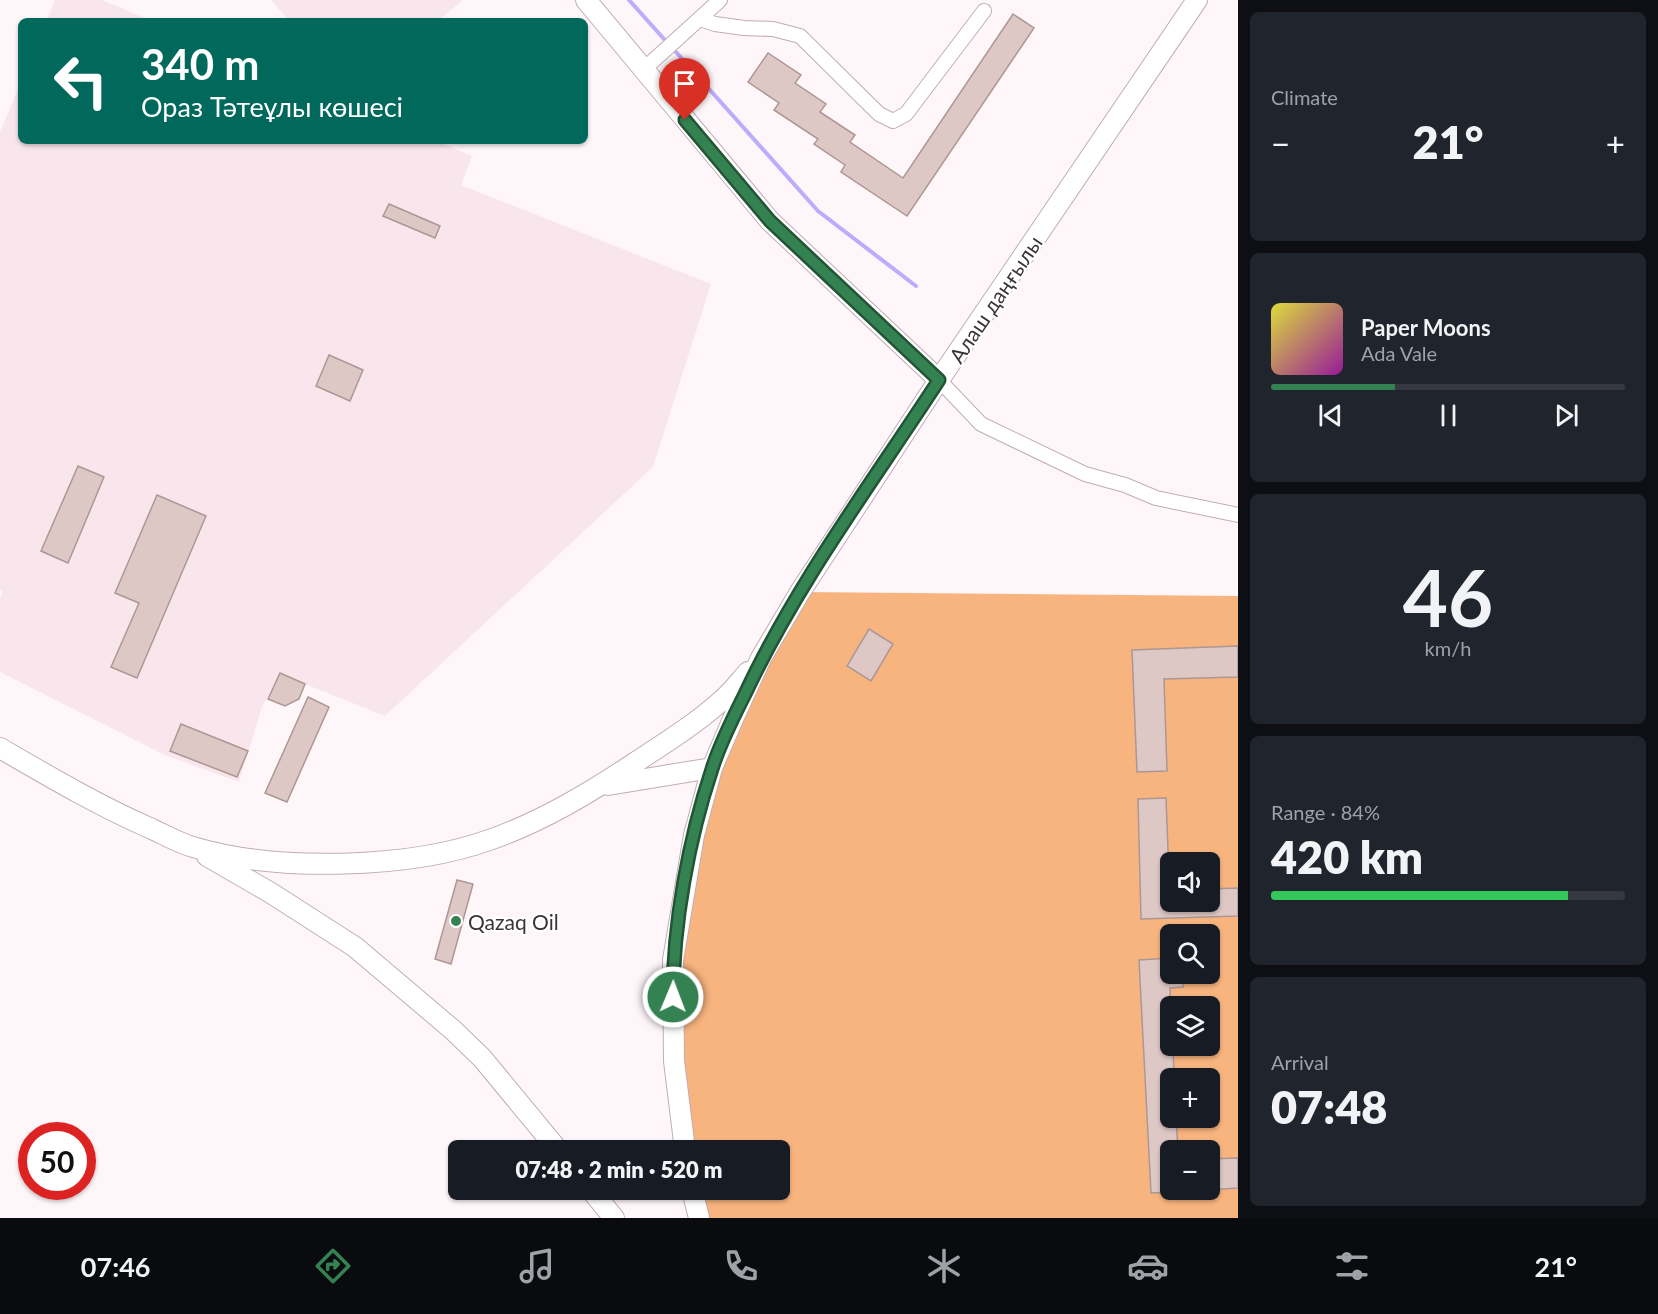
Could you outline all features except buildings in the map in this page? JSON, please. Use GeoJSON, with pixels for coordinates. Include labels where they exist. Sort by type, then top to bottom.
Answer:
{"type":"FeatureCollection","features":[{"type":"Feature","properties":{"kind":"main road"},"geometry":{"type":"LineString","coordinates":[[586,0],[770,221],[939,380]]}},
{"type":"Feature","properties":{"kind":"main road","name":"Алаш даңғылы"},"geometry":{"type":"LineString","coordinates":[[684,1140],[674,1061],[673,960],[683,894],[694,835],[712,768],[761,658],[800,592],[939,380],[1197,0]]}},
{"type":"Feature","properties":{"kind":"main road"},"geometry":{"type":"LineString","coordinates":[[191,846],[217,853],[296,864],[395,860],[447,851],[490,840],[522,828],[597,788],[684,730],[722,701],[761,658]]}},
{"type":"Feature","properties":{"kind":"main road"},"geometry":{"type":"LineString","coordinates":[[0,748],[109,810],[191,846],[271,893],[355,947],[453,1030],[482,1058],[550,1140]]}},
{"type":"Feature","properties":{"kind":"main road"},"geometry":{"type":"LineString","coordinates":[[597,788],[712,768]]}},
{"type":"Feature","properties":{"kind":"main road"},"geometry":{"type":"LineString","coordinates":[[599,1200],[614,1218]]}},
{"type":"Feature","properties":{"kind":"main road"},"geometry":{"type":"LineString","coordinates":[[694,1200],[699,1218]]}},
{"type":"Feature","properties":{"kind":"street"},"geometry":{"type":"LineString","coordinates":[[643,70],[720,0]]}},
{"type":"Feature","properties":{"kind":"street"},"geometry":{"type":"LineString","coordinates":[[700,19],[715,24],[773,29],[800,36],[879,114],[893,121],[906,114],[984,11]]}},
{"type":"Feature","properties":{"kind":"street"},"geometry":{"type":"LineString","coordinates":[[939,380],[981,424],[1085,474],[1125,485],[1156,498],[1238,515]]}},
{"type":"Feature","properties":{"kind":"shaded area"},"geometry":{"type":"Polygon","coordinates":[[[55,0],[102,0],[145,18],[47,18],[55,0]]]}},
{"type":"Feature","properties":{"kind":"shaded area"},"geometry":{"type":"Polygon","coordinates":[[[271,0],[463,0],[442,18],[286,18],[271,0]]]}},
{"type":"Feature","properties":{"kind":"shaded area"},"geometry":{"type":"Polygon","coordinates":[[[18,89],[18,144],[444,144],[472,156],[461,185],[711,284],[653,467],[385,716],[280,674],[262,707],[239,782],[165,755],[0,672],[0,598],[3,592],[0,590],[0,132],[18,89]]]}},
{"type":"Feature","properties":{"kind":"shaded area"},"geometry":{"type":"Polygon","coordinates":[[[800,592],[1238,596],[1238,1218],[699,1218],[694,1200],[790,1200],[790,1140],[684,1140],[672,1016],[712,768],[800,592]]]}},
{"type":"Feature","properties":{"kind":"waterway"},"geometry":{"type":"LineString","coordinates":[[629,0],[664,39]]}},
{"type":"Feature","properties":{"kind":"waterway"},"geometry":{"type":"LineString","coordinates":[[676,52],[818,211],[916,286]]}},
{"type":"Feature","properties":{"kind":"place","name":"Qazaq Oil"},"geometry":{"type":"Point","coordinates":[456,921]}},
{"type":"Feature","properties":{"kind":"route"},"geometry":{"type":"LineString","coordinates":[[673,997],[673,960],[694,835],[712,768],[733,719],[761,658],[800,592],[939,380],[770,221],[685,120]]}}]}
